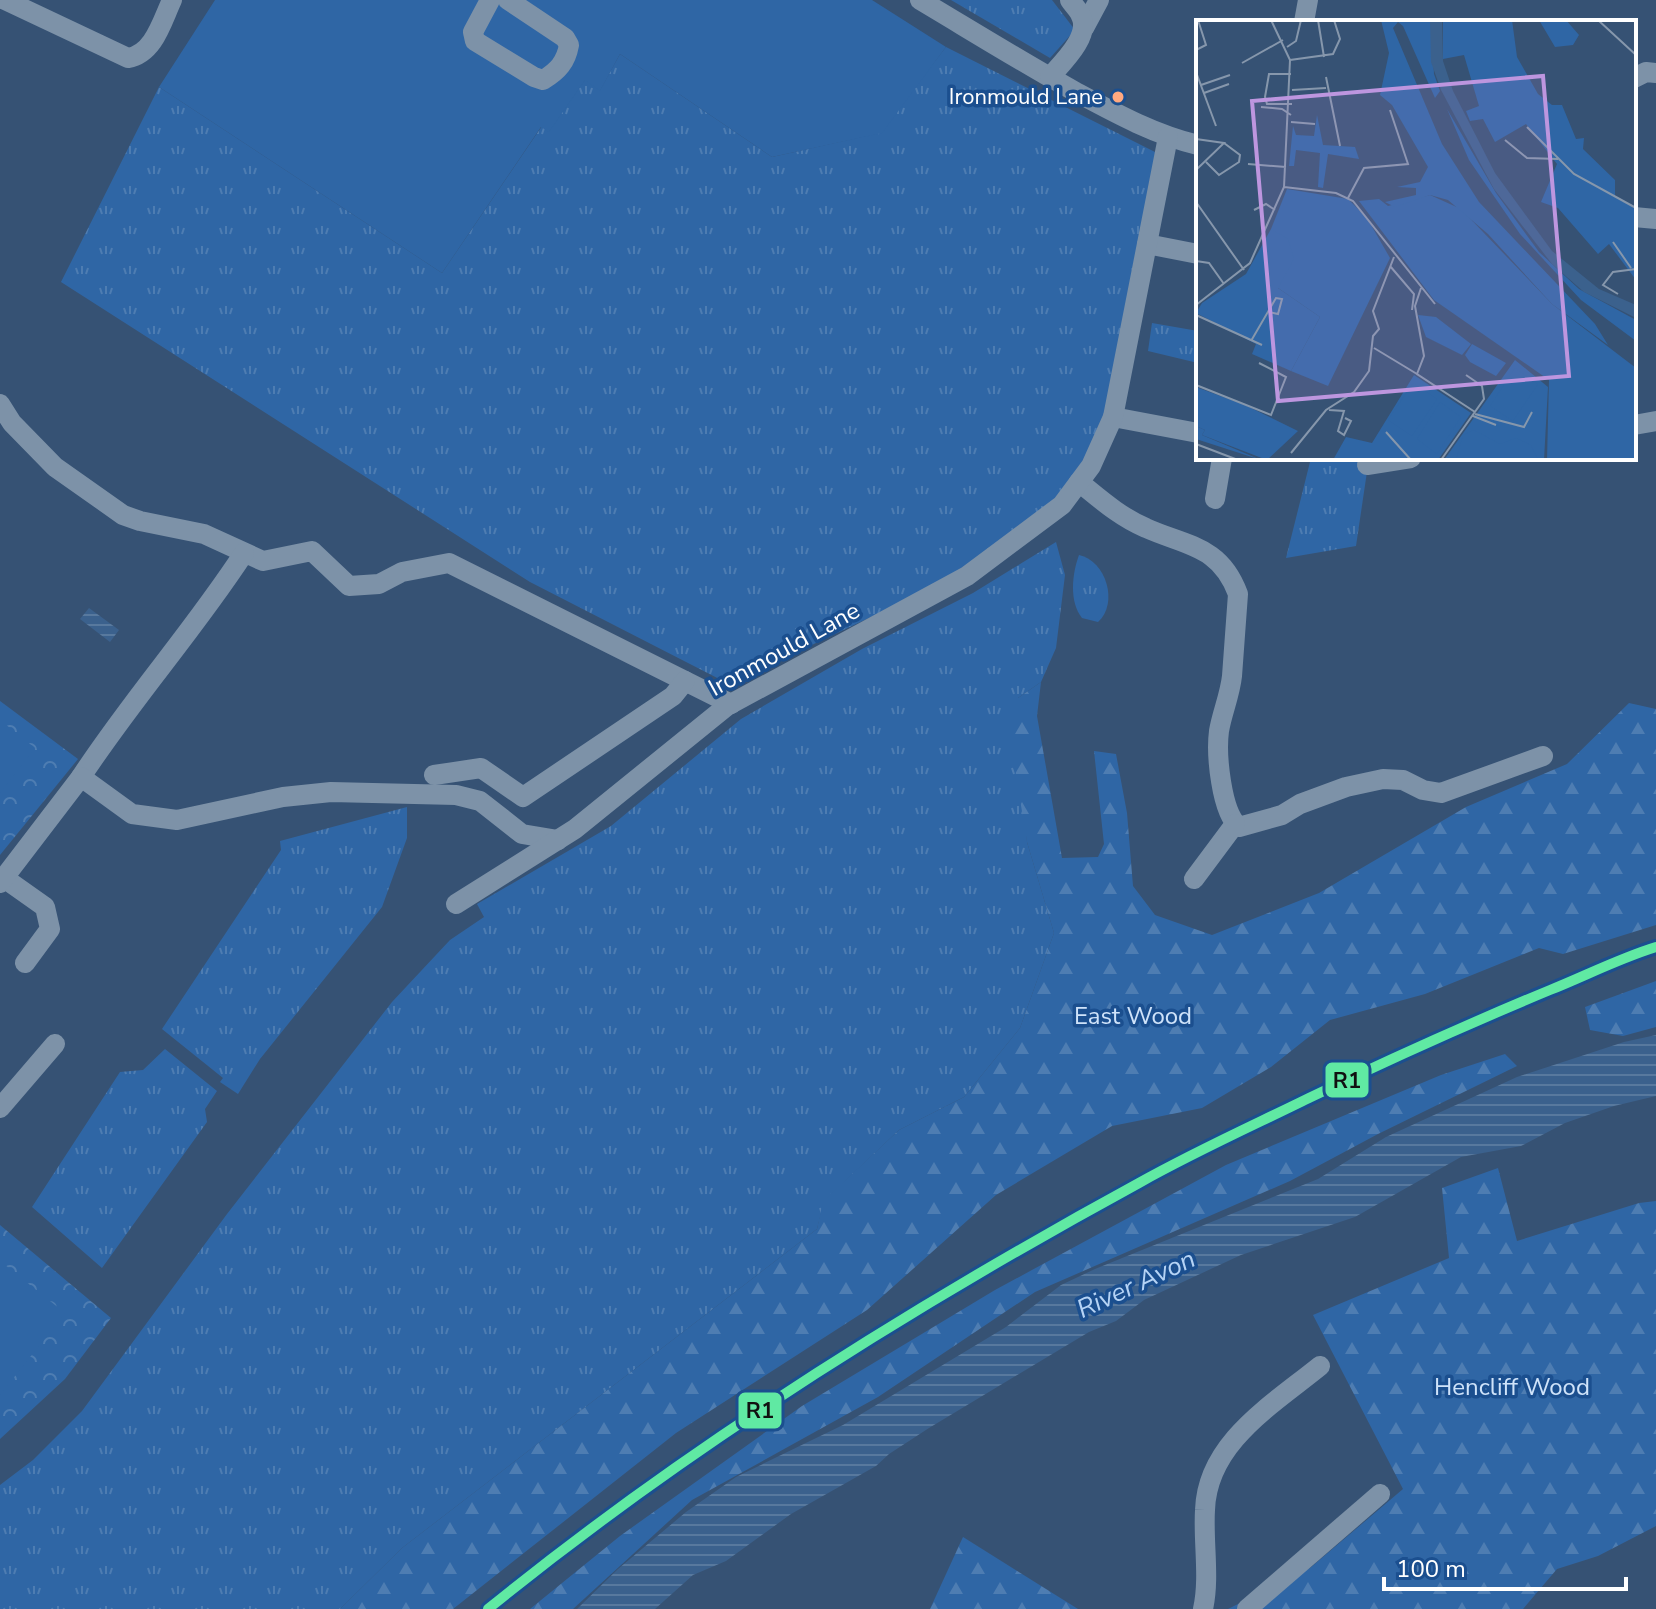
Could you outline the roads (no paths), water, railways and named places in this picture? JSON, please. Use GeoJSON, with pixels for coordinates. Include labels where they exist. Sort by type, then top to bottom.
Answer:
{"type":"FeatureCollection","features":[{"type":"Feature","properties":{"kind":"street"},"geometry":{"type":"LineString","coordinates":[[5,0],[128,58],[139,56],[148,49],[172,0]]}},
{"type":"Feature","properties":{"kind":"street"},"geometry":{"type":"LineString","coordinates":[[490,0],[473,32],[475,41],[543,80],[555,73],[564,62],[569,45],[565,38],[508,0]]}},
{"type":"Feature","properties":{"kind":"street"},"geometry":{"type":"LineString","coordinates":[[920,0],[1133,123],[1196,144]]}},
{"type":"Feature","properties":{"kind":"street"},"geometry":{"type":"LineString","coordinates":[[1070,0],[1082,17],[1084,28]]}},
{"type":"Feature","properties":{"kind":"street"},"geometry":{"type":"LineString","coordinates":[[1050,77],[1071,51],[1099,0]]}},
{"type":"Feature","properties":{"kind":"street"},"geometry":{"type":"LineString","coordinates":[[1304,20],[1308,0]]}},
{"type":"Feature","properties":{"kind":"street"},"geometry":{"type":"LineString","coordinates":[[1636,77],[1646,72],[1656,73]]}},
{"type":"Feature","properties":{"kind":"street","name":"Ironmould Lane"},"geometry":{"type":"LineString","coordinates":[[456,904],[558,840],[731,704],[967,576],[1062,505],[1091,466],[1113,417],[1168,137]]}},
{"type":"Feature","properties":{"kind":"street"},"geometry":{"type":"LineString","coordinates":[[1636,217],[1656,219]]}},
{"type":"Feature","properties":{"kind":"street"},"geometry":{"type":"LineString","coordinates":[[1147,244],[1196,254]]}},
{"type":"Feature","properties":{"kind":"street"},"geometry":{"type":"LineString","coordinates":[[0,404],[12,423],[55,467],[123,515],[204,534],[263,561],[312,551],[349,586],[379,584],[402,572],[449,563],[731,704]]}},
{"type":"Feature","properties":{"kind":"street"},"geometry":{"type":"LineString","coordinates":[[1113,417],[1196,433]]}},
{"type":"Feature","properties":{"kind":"street"},"geometry":{"type":"LineString","coordinates":[[1636,425],[1656,421]]}},
{"type":"Feature","properties":{"kind":"street"},"geometry":{"type":"LineString","coordinates":[[1215,499],[1222,460]]}},
{"type":"Feature","properties":{"kind":"street"},"geometry":{"type":"LineString","coordinates":[[1367,465],[1398,460]]}},
{"type":"Feature","properties":{"kind":"street"},"geometry":{"type":"LineString","coordinates":[[1079,482],[1116,513],[1146,529],[1202,549],[1218,562],[1234,584],[1238,594],[1231,681],[1219,731],[1218,752],[1231,820],[1239,827],[1282,815],[1300,804],[1346,787],[1383,779],[1403,780],[1423,790],[1441,793],[1543,756]]}},
{"type":"Feature","properties":{"kind":"street"},"geometry":{"type":"LineString","coordinates":[[25,963],[50,929],[45,907],[2,880],[81,777],[115,725],[222,587],[244,553]]}},
{"type":"Feature","properties":{"kind":"street"},"geometry":{"type":"LineString","coordinates":[[434,775],[481,768],[523,797],[673,696],[685,681]]}},
{"type":"Feature","properties":{"kind":"street"},"geometry":{"type":"LineString","coordinates":[[81,777],[132,814],[177,820],[283,797],[331,792],[456,795],[480,801],[522,834],[558,840]]}},
{"type":"Feature","properties":{"kind":"street"},"geometry":{"type":"LineString","coordinates":[[1194,879],[1235,824]]}},
{"type":"Feature","properties":{"kind":"street"},"geometry":{"type":"LineString","coordinates":[[0,1108],[55,1044]]}},
{"type":"Feature","properties":{"kind":"street"},"geometry":{"type":"LineString","coordinates":[[1203,1609],[1205,1506],[1214,1469],[1234,1439],[1320,1366]]}},
{"type":"Feature","properties":{"kind":"street"},"geometry":{"type":"LineString","coordinates":[[1247,1609],[1380,1494]]}},
{"type":"Feature","properties":{"kind":"water"},"geometry":{"type":"Polygon","coordinates":[[[89,608],[119,630],[110,642],[80,619],[89,608]]]}},
{"type":"Feature","properties":{"kind":"water","name":"River Avon"},"geometry":{"type":"Polygon","coordinates":[[[1656,1035],[1656,1096],[1565,1123],[1521,1146],[1461,1157],[1355,1217],[1241,1255],[1144,1300],[1116,1321],[1089,1332],[929,1428],[876,1466],[791,1514],[726,1561],[693,1575],[655,1609],[577,1609],[618,1569],[686,1512],[736,1477],[843,1425],[1006,1327],[1061,1285],[1318,1179],[1386,1137],[1517,1077],[1624,1042],[1656,1035]]]}},
{"type":"Feature","properties":{"kind":"place","name":"Ironmould Lane"},"geometry":{"type":"Point","coordinates":[1118,97]}},
{"type":"Feature","properties":{"kind":"park label","name":"East Wood"},"geometry":{"type":"Point","coordinates":[1133,1016]}},
{"type":"Feature","properties":{"kind":"park label","name":"Hencliff Wood"},"geometry":{"type":"Point","coordinates":[1512,1387]}}]}
